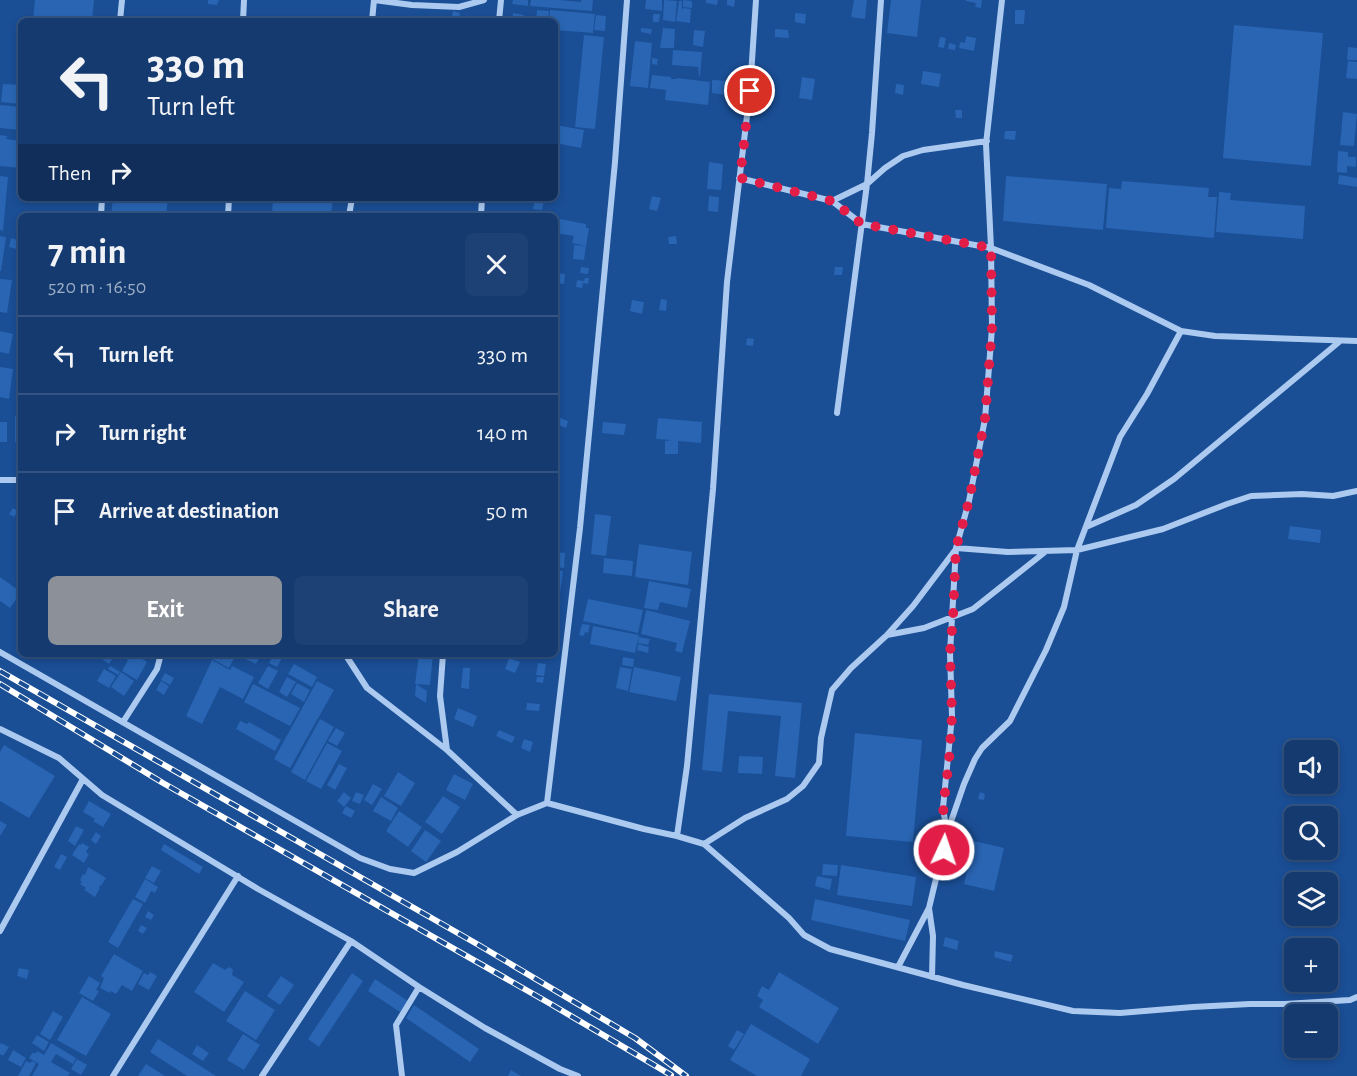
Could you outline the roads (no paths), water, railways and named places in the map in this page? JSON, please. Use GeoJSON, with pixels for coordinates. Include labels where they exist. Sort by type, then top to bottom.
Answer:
{"type":"FeatureCollection","features":[{"type":"Feature","properties":{"kind":"street"},"geometry":{"type":"LineString","coordinates":[[120,18],[122,0]]}},
{"type":"Feature","properties":{"kind":"street"},"geometry":{"type":"LineString","coordinates":[[243,18],[244,0]]}},
{"type":"Feature","properties":{"kind":"street"},"geometry":{"type":"LineString","coordinates":[[372,18],[374,0],[459,7],[484,0]]}},
{"type":"Feature","properties":{"kind":"street"},"geometry":{"type":"LineString","coordinates":[[499,18],[501,0]]}},
{"type":"Feature","properties":{"kind":"street"},"geometry":{"type":"LineString","coordinates":[[547,803],[580,528],[615,162],[627,0]]}},
{"type":"Feature","properties":{"kind":"street"},"geometry":{"type":"LineString","coordinates":[[677,836],[687,766],[713,489],[728,282],[750,91],[756,0]]}},
{"type":"Feature","properties":{"kind":"street"},"geometry":{"type":"LineString","coordinates":[[837,412],[867,184],[881,0]]}},
{"type":"Feature","properties":{"kind":"street"},"geometry":{"type":"LineString","coordinates":[[947,833],[943,808],[952,716],[950,653],[956,548],[969,501],[985,419],[992,328],[987,141],[1002,0]]}},
{"type":"Feature","properties":{"kind":"street"},"geometry":{"type":"LineString","coordinates":[[832,201],[867,184],[903,156],[923,150],[987,141]]}},
{"type":"Feature","properties":{"kind":"street"},"geometry":{"type":"LineString","coordinates":[[740,178],[832,201],[862,224],[991,248],[1089,285],[1181,331],[1215,336],[1357,341]]}},
{"type":"Feature","properties":{"kind":"street"},"geometry":{"type":"LineString","coordinates":[[898,967],[929,908],[947,833],[975,759],[982,748],[1010,721],[1046,650],[1064,607],[1077,550],[1120,437],[1147,394],[1181,331]]}},
{"type":"Feature","properties":{"kind":"street"},"geometry":{"type":"LineString","coordinates":[[1086,527],[1136,505],[1174,479],[1339,341]]}},
{"type":"Feature","properties":{"kind":"street"},"geometry":{"type":"LineString","coordinates":[[0,480],[18,480]]}},
{"type":"Feature","properties":{"kind":"street"},"geometry":{"type":"LineString","coordinates":[[956,548],[1008,552],[1077,550],[1163,529],[1251,496],[1302,494],[1333,496],[1356,492]]}},
{"type":"Feature","properties":{"kind":"street"},"geometry":{"type":"LineString","coordinates":[[704,844],[745,818],[787,800],[803,786],[819,763],[832,690],[913,606],[956,548]]}},
{"type":"Feature","properties":{"kind":"street"},"geometry":{"type":"LineString","coordinates":[[886,636],[924,628],[973,609],[1045,552]]}},
{"type":"Feature","properties":{"kind":"street"},"geometry":{"type":"LineString","coordinates":[[0,652],[360,858],[390,868],[414,873],[457,852],[517,815],[547,803],[704,844],[789,918],[804,935],[830,949],[932,977],[1073,1011],[1120,1013],[1193,1007],[1350,1000],[1357,997]]}},
{"type":"Feature","properties":{"kind":"street"},"geometry":{"type":"LineString","coordinates":[[123,722],[157,669],[160,657]]}},
{"type":"Feature","properties":{"kind":"street"},"geometry":{"type":"LineString","coordinates":[[347,657],[367,688],[447,750],[517,815]]}},
{"type":"Feature","properties":{"kind":"street"},"geometry":{"type":"LineString","coordinates":[[443,657],[440,696],[447,750]]}},
{"type":"Feature","properties":{"kind":"street"},"geometry":{"type":"LineString","coordinates":[[0,729],[59,758],[102,795],[258,889],[351,941],[485,1028],[560,1069],[578,1076]]}},
{"type":"Feature","properties":{"kind":"street"},"geometry":{"type":"LineString","coordinates":[[0,932],[83,779]]}},
{"type":"Feature","properties":{"kind":"street"},"geometry":{"type":"LineString","coordinates":[[113,1076],[238,876]]}},
{"type":"Feature","properties":{"kind":"street"},"geometry":{"type":"LineString","coordinates":[[929,908],[933,936],[932,977]]}},
{"type":"Feature","properties":{"kind":"street"},"geometry":{"type":"LineString","coordinates":[[262,1076],[351,941]]}},
{"type":"Feature","properties":{"kind":"street"},"geometry":{"type":"LineString","coordinates":[[402,1076],[396,1025],[419,987]]}},
{"type":"Feature","properties":{"kind":"railway"},"geometry":{"type":"LineString","coordinates":[[0,671],[477,944],[635,1038],[686,1076]]}},
{"type":"Feature","properties":{"kind":"railway"},"geometry":{"type":"LineString","coordinates":[[0,684],[163,783],[671,1075]]}}]}
